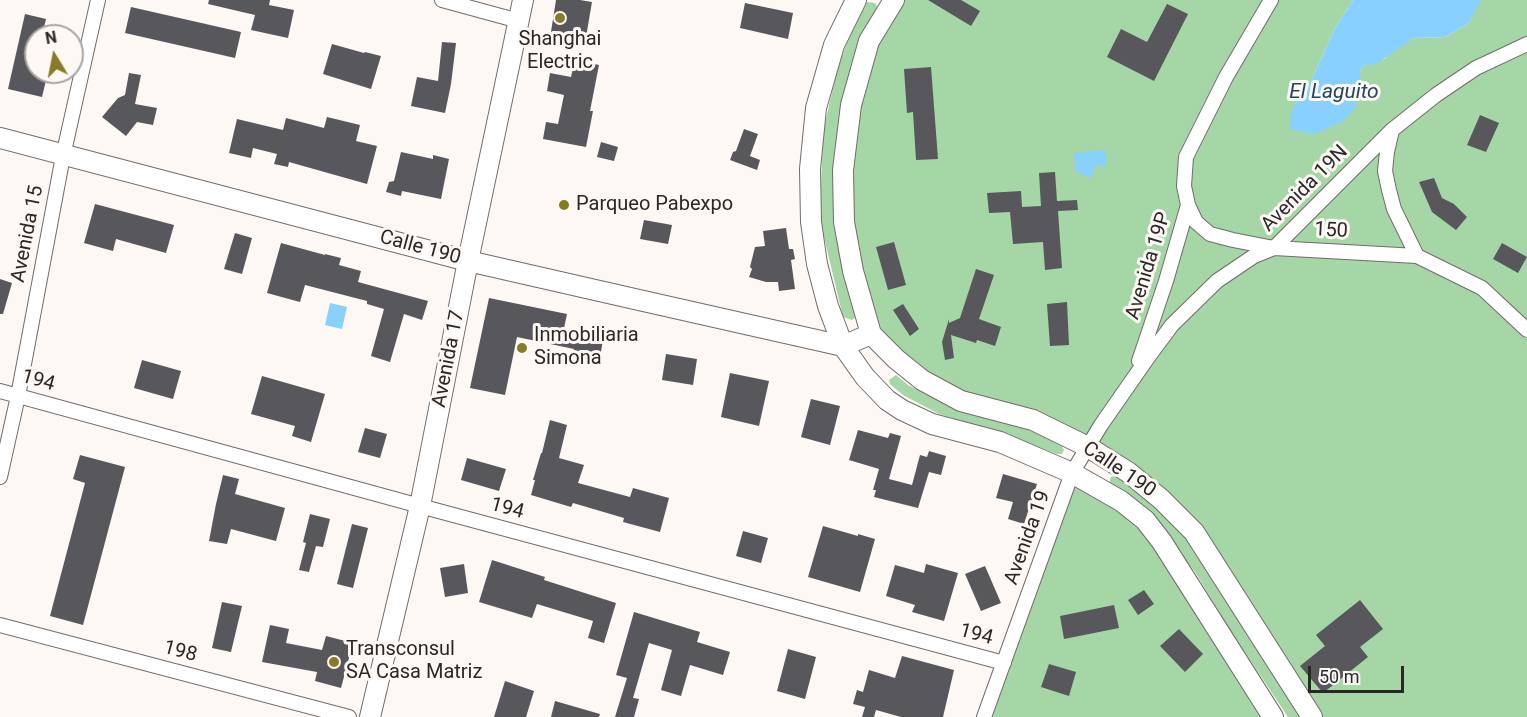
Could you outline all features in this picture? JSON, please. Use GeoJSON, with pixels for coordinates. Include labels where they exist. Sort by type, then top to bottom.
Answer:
{"type":"FeatureCollection","features":[{"type":"Feature","properties":{"kind":"main road","name":"Avenida 17"},"geometry":{"type":"LineString","coordinates":[[370,717],[420,506],[468,261],[523,0]]}},
{"type":"Feature","properties":{"kind":"main road"},"geometry":{"type":"LineString","coordinates":[[856,0],[834,45],[816,108],[810,169],[812,222],[817,264],[828,306],[843,346],[871,334],[853,271],[844,222],[843,170],[851,105],[869,41],[894,0]]}},
{"type":"Feature","properties":{"kind":"main road","name":"Calle 190"},"geometry":{"type":"LineString","coordinates":[[0,138],[468,261],[843,346],[865,377],[887,400],[902,410],[932,424],[1000,442],[1072,473],[1121,501],[1144,520],[1162,542],[1273,717]]}},
{"type":"Feature","properties":{"kind":"main road","name":"Calle 190"},"geometry":{"type":"LineString","coordinates":[[871,334],[896,359],[922,380],[961,401],[1033,420],[1088,447],[1128,472],[1153,492],[1194,532],[1312,717]]}},
{"type":"Feature","properties":{"kind":"street","name":"Avenida 15"},"geometry":{"type":"LineString","coordinates":[[0,477],[18,396],[63,156],[98,0]]}},
{"type":"Feature","properties":{"kind":"street"},"geometry":{"type":"LineString","coordinates":[[442,0],[519,21]]}},
{"type":"Feature","properties":{"kind":"street","name":"Avenida 19P"},"geometry":{"type":"LineString","coordinates":[[1131,382],[1166,281],[1188,205],[1184,186],[1186,157],[1226,77],[1271,0]]}},
{"type":"Feature","properties":{"kind":"street","name":"Avenida 19N"},"geometry":{"type":"LineString","coordinates":[[1131,382],[1172,325],[1198,298],[1236,267],[1274,248],[1392,130],[1436,95],[1476,68],[1527,44]]}},
{"type":"Feature","properties":{"kind":"street"},"geometry":{"type":"LineString","coordinates":[[1392,130],[1385,171],[1394,209],[1418,256]]}},
{"type":"Feature","properties":{"kind":"street","name":"150"},"geometry":{"type":"LineString","coordinates":[[1188,205],[1196,222],[1210,234],[1274,248],[1418,256],[1482,288],[1527,330]]}},
{"type":"Feature","properties":{"kind":"street","name":"Avenida 19"},"geometry":{"type":"LineString","coordinates":[[984,717],[1072,473],[1131,382]]}},
{"type":"Feature","properties":{"kind":"street","name":"194"},"geometry":{"type":"LineString","coordinates":[[0,391],[1004,663]]}},
{"type":"Feature","properties":{"kind":"street","name":"198"},"geometry":{"type":"LineString","coordinates":[[0,625],[349,717]]}},
{"type":"Feature","properties":{"kind":"green space","name":"El Laguito"},"geometry":{"type":"Polygon","coordinates":[[[894,0],[1353,0],[1336,26],[1302,98],[1295,104],[1360,95],[1360,71],[1364,65],[1384,59],[1398,47],[1414,38],[1445,37],[1469,23],[1481,0],[1527,0],[1527,717],[1312,717],[1194,532],[1088,447],[961,401],[871,334],[853,271],[851,105],[894,0]]]}},
{"type":"Feature","properties":{"kind":"green space"},"geometry":{"type":"Polygon","coordinates":[[[867,2],[875,3],[878,8],[843,104],[856,317],[852,320],[843,317],[820,220],[823,132],[838,66],[861,9],[867,2]]]}},
{"type":"Feature","properties":{"kind":"green space"},"geometry":{"type":"Polygon","coordinates":[[[896,375],[908,385],[946,405],[1054,439],[1061,444],[1064,450],[1062,454],[1057,454],[1001,433],[939,414],[903,395],[890,384],[889,380],[896,375]]]}},
{"type":"Feature","properties":{"kind":"green space"},"geometry":{"type":"Polygon","coordinates":[[[1072,473],[1145,520],[1273,717],[984,717],[1072,473]]]}},
{"type":"Feature","properties":{"kind":"green space"},"geometry":{"type":"Polygon","coordinates":[[[1118,475],[1171,519],[1205,564],[1302,717],[1288,717],[1230,630],[1195,572],[1162,530],[1110,485],[1111,477],[1118,475]]]}},
{"type":"Feature","properties":{"kind":"water","name":"El Laguito"},"geometry":{"type":"Polygon","coordinates":[[[1353,0],[1481,0],[1469,23],[1445,37],[1414,38],[1376,64],[1364,65],[1360,71],[1360,95],[1356,107],[1342,122],[1314,134],[1290,129],[1291,113],[1295,104],[1302,98],[1336,26],[1353,0]]]}},
{"type":"Feature","properties":{"kind":"water"},"geometry":{"type":"Polygon","coordinates":[[[1105,150],[1107,165],[1095,166],[1091,178],[1076,172],[1074,153],[1105,150]]]}},
{"type":"Feature","properties":{"kind":"water"},"geometry":{"type":"Polygon","coordinates":[[[330,303],[347,307],[342,329],[325,325],[330,303]]]}},
{"type":"Feature","properties":{"kind":"building"},"geometry":{"type":"Polygon","coordinates":[[[209,0],[270,0],[269,5],[294,10],[288,38],[251,30],[255,15],[208,4],[209,0]]]}},
{"type":"Feature","properties":{"kind":"building"},"geometry":{"type":"Polygon","coordinates":[[[556,0],[592,2],[585,43],[550,38],[556,0]]]}},
{"type":"Feature","properties":{"kind":"building"},"geometry":{"type":"Polygon","coordinates":[[[928,0],[961,0],[980,11],[971,26],[928,0]]]}},
{"type":"Feature","properties":{"kind":"building"},"geometry":{"type":"Polygon","coordinates":[[[745,3],[793,13],[788,39],[740,28],[745,3]]]}},
{"type":"Feature","properties":{"kind":"building"},"geometry":{"type":"Polygon","coordinates":[[[1167,4],[1188,14],[1154,81],[1107,57],[1121,29],[1147,42],[1167,4]]]}},
{"type":"Feature","properties":{"kind":"building"},"geometry":{"type":"Polygon","coordinates":[[[131,7],[241,32],[235,58],[125,33],[131,7]]]}},
{"type":"Feature","properties":{"kind":"building"},"geometry":{"type":"Polygon","coordinates":[[[25,14],[46,19],[45,24],[24,24],[24,84],[45,84],[42,97],[8,89],[25,14]]]}},
{"type":"Feature","properties":{"kind":"building"},"geometry":{"type":"Polygon","coordinates":[[[442,42],[456,43],[445,113],[411,106],[417,77],[438,81],[442,42]]]}},
{"type":"Feature","properties":{"kind":"building"},"geometry":{"type":"Polygon","coordinates":[[[332,44],[381,56],[371,89],[323,74],[332,44]]]}},
{"type":"Feature","properties":{"kind":"building"},"geometry":{"type":"Polygon","coordinates":[[[575,60],[599,65],[586,147],[543,139],[546,122],[558,124],[564,95],[547,91],[550,73],[571,77],[575,60]]]}},
{"type":"Feature","properties":{"kind":"building"},"geometry":{"type":"Polygon","coordinates":[[[931,67],[938,159],[916,160],[913,112],[907,113],[904,69],[931,67]]]}},
{"type":"Feature","properties":{"kind":"building"},"geometry":{"type":"Polygon","coordinates":[[[129,73],[141,75],[135,104],[157,108],[153,125],[137,122],[126,136],[102,117],[118,98],[125,95],[129,73]]]}},
{"type":"Feature","properties":{"kind":"building"},"geometry":{"type":"Polygon","coordinates":[[[1480,115],[1499,123],[1486,152],[1467,145],[1480,115]]]}},
{"type":"Feature","properties":{"kind":"building"},"geometry":{"type":"Polygon","coordinates":[[[327,117],[360,125],[356,141],[377,146],[367,184],[289,162],[288,167],[274,164],[277,154],[253,148],[251,158],[229,153],[237,119],[283,130],[286,118],[324,128],[327,117]]]}},
{"type":"Feature","properties":{"kind":"building"},"geometry":{"type":"Polygon","coordinates":[[[744,129],[758,134],[750,156],[760,160],[757,170],[730,160],[744,129]]]}},
{"type":"Feature","properties":{"kind":"building"},"geometry":{"type":"Polygon","coordinates":[[[601,142],[618,147],[614,161],[597,157],[601,142]]]}},
{"type":"Feature","properties":{"kind":"building"},"geometry":{"type":"Polygon","coordinates":[[[401,152],[433,159],[433,155],[449,159],[441,199],[402,191],[401,196],[386,192],[389,182],[394,181],[401,152]]]}},
{"type":"Feature","properties":{"kind":"building"},"geometry":{"type":"Polygon","coordinates":[[[1055,172],[1057,201],[1077,200],[1078,210],[1058,211],[1062,268],[1045,270],[1043,242],[1013,244],[1010,212],[989,213],[987,193],[1021,191],[1022,207],[1041,206],[1039,173],[1055,172]]]}},
{"type":"Feature","properties":{"kind":"building"},"geometry":{"type":"Polygon","coordinates":[[[1434,178],[1442,198],[1454,204],[1467,217],[1456,230],[1432,212],[1419,182],[1434,178]]]}},
{"type":"Feature","properties":{"kind":"building"},"geometry":{"type":"Polygon","coordinates":[[[95,204],[174,225],[166,253],[116,239],[113,251],[84,243],[95,204]]]}},
{"type":"Feature","properties":{"kind":"building"},"geometry":{"type":"Polygon","coordinates":[[[644,220],[672,225],[668,244],[640,239],[644,220]]]}},
{"type":"Feature","properties":{"kind":"building"},"geometry":{"type":"Polygon","coordinates":[[[786,228],[789,249],[793,249],[795,259],[791,260],[795,289],[779,291],[778,282],[766,282],[749,277],[752,269],[750,267],[755,247],[765,246],[763,231],[786,228]]]}},
{"type":"Feature","properties":{"kind":"building"},"geometry":{"type":"Polygon","coordinates":[[[235,233],[252,238],[242,274],[224,269],[235,233]]]}},
{"type":"Feature","properties":{"kind":"building"},"geometry":{"type":"Polygon","coordinates":[[[894,242],[906,285],[888,290],[876,247],[894,242]]]}},
{"type":"Feature","properties":{"kind":"building"},"geometry":{"type":"Polygon","coordinates":[[[281,243],[341,258],[339,265],[361,271],[358,282],[428,301],[422,320],[404,314],[390,362],[371,356],[384,309],[367,304],[367,301],[305,285],[300,302],[267,293],[281,243]]]}},
{"type":"Feature","properties":{"kind":"building"},"geometry":{"type":"Polygon","coordinates":[[[1502,243],[1527,257],[1518,273],[1493,259],[1502,243]]]}},
{"type":"Feature","properties":{"kind":"building"},"geometry":{"type":"Polygon","coordinates":[[[976,269],[994,275],[979,319],[1001,327],[995,346],[951,335],[954,358],[945,360],[942,342],[949,319],[949,323],[960,318],[976,269]]]}},
{"type":"Feature","properties":{"kind":"building"},"geometry":{"type":"Polygon","coordinates":[[[0,279],[12,283],[3,314],[0,314],[0,279]]]}},
{"type":"Feature","properties":{"kind":"building"},"geometry":{"type":"Polygon","coordinates":[[[489,298],[567,314],[563,333],[603,339],[599,365],[572,361],[574,349],[517,337],[505,395],[470,388],[489,298]]]}},
{"type":"Feature","properties":{"kind":"building"},"geometry":{"type":"Polygon","coordinates":[[[1067,302],[1069,345],[1050,346],[1047,304],[1067,302]]]}},
{"type":"Feature","properties":{"kind":"building"},"geometry":{"type":"Polygon","coordinates":[[[903,304],[919,329],[910,336],[893,310],[903,304]]]}},
{"type":"Feature","properties":{"kind":"building"},"geometry":{"type":"Polygon","coordinates":[[[666,354],[697,359],[693,385],[662,380],[666,354]]]}},
{"type":"Feature","properties":{"kind":"building"},"geometry":{"type":"Polygon","coordinates":[[[142,360],[181,371],[173,399],[134,388],[142,360]]]}},
{"type":"Feature","properties":{"kind":"building"},"geometry":{"type":"Polygon","coordinates":[[[730,373],[769,381],[759,426],[721,417],[730,373]]]}},
{"type":"Feature","properties":{"kind":"building"},"geometry":{"type":"Polygon","coordinates":[[[262,376],[325,394],[311,442],[292,436],[295,426],[251,414],[262,376]]]}},
{"type":"Feature","properties":{"kind":"building"},"geometry":{"type":"Polygon","coordinates":[[[811,399],[840,406],[830,445],[801,437],[811,399]]]}},
{"type":"Feature","properties":{"kind":"building"},"geometry":{"type":"Polygon","coordinates":[[[550,420],[567,425],[559,458],[584,465],[578,483],[630,497],[633,488],[669,498],[660,532],[623,522],[624,518],[573,503],[571,507],[531,495],[550,420]]]}},
{"type":"Feature","properties":{"kind":"building"},"geometry":{"type":"Polygon","coordinates":[[[365,428],[387,434],[380,458],[358,452],[365,428]]]}},
{"type":"Feature","properties":{"kind":"building"},"geometry":{"type":"Polygon","coordinates":[[[858,430],[888,438],[890,433],[901,436],[889,479],[912,485],[920,455],[927,457],[929,451],[946,456],[941,475],[929,472],[918,508],[874,497],[876,490],[873,490],[879,469],[849,460],[858,430]]]}},
{"type":"Feature","properties":{"kind":"building"},"geometry":{"type":"Polygon","coordinates":[[[80,455],[125,467],[83,625],[50,616],[85,483],[73,479],[80,455]]]}},
{"type":"Feature","properties":{"kind":"building"},"geometry":{"type":"Polygon","coordinates":[[[467,458],[506,469],[499,491],[461,480],[467,458]]]}},
{"type":"Feature","properties":{"kind":"building"},"geometry":{"type":"Polygon","coordinates":[[[1003,474],[1037,484],[1024,524],[1008,519],[1013,502],[996,498],[1003,474]]]}},
{"type":"Feature","properties":{"kind":"building"},"geometry":{"type":"Polygon","coordinates":[[[223,475],[239,479],[235,494],[285,508],[276,541],[231,529],[227,544],[209,541],[223,475]]]}},
{"type":"Feature","properties":{"kind":"building"},"geometry":{"type":"Polygon","coordinates":[[[310,514],[330,519],[323,547],[316,546],[309,572],[299,570],[310,514]]]}},
{"type":"Feature","properties":{"kind":"building"},"geometry":{"type":"Polygon","coordinates":[[[352,524],[368,528],[353,588],[337,584],[352,524]]]}},
{"type":"Feature","properties":{"kind":"building"},"geometry":{"type":"Polygon","coordinates":[[[823,526],[875,539],[860,592],[808,577],[823,526]]]}},
{"type":"Feature","properties":{"kind":"building"},"geometry":{"type":"Polygon","coordinates":[[[743,531],[768,538],[761,563],[736,556],[743,531]]]}},
{"type":"Feature","properties":{"kind":"building"},"geometry":{"type":"Polygon","coordinates":[[[492,560],[545,577],[544,580],[616,603],[604,643],[588,638],[593,621],[537,604],[532,618],[479,602],[492,560]]]}},
{"type":"Feature","properties":{"kind":"building"},"geometry":{"type":"Polygon","coordinates":[[[464,564],[468,593],[445,597],[440,568],[464,564]]]}},
{"type":"Feature","properties":{"kind":"building"},"geometry":{"type":"Polygon","coordinates":[[[926,564],[958,573],[944,621],[912,612],[915,605],[886,596],[895,565],[924,573],[926,564]]]}},
{"type":"Feature","properties":{"kind":"building"},"geometry":{"type":"Polygon","coordinates":[[[985,566],[1001,603],[981,611],[965,574],[985,566]]]}},
{"type":"Feature","properties":{"kind":"building"},"geometry":{"type":"Polygon","coordinates":[[[1144,590],[1154,604],[1138,615],[1128,600],[1144,590]]]}},
{"type":"Feature","properties":{"kind":"building"},"geometry":{"type":"Polygon","coordinates":[[[1360,600],[1383,629],[1360,647],[1368,657],[1323,693],[1300,666],[1325,646],[1316,635],[1360,600]]]}},
{"type":"Feature","properties":{"kind":"building"},"geometry":{"type":"Polygon","coordinates":[[[222,602],[242,606],[231,652],[212,648],[222,602]]]}},
{"type":"Feature","properties":{"kind":"building"},"geometry":{"type":"Polygon","coordinates":[[[1114,605],[1119,628],[1064,639],[1060,616],[1114,605]]]}},
{"type":"Feature","properties":{"kind":"building"},"geometry":{"type":"Polygon","coordinates":[[[634,612],[700,632],[697,642],[730,652],[723,675],[690,665],[681,696],[661,690],[672,650],[649,643],[633,698],[639,699],[634,717],[615,717],[627,678],[616,675],[634,612]]]}},
{"type":"Feature","properties":{"kind":"building"},"geometry":{"type":"Polygon","coordinates":[[[270,625],[289,629],[286,643],[322,650],[326,636],[353,643],[341,688],[315,681],[317,672],[262,662],[270,625]]]}},
{"type":"Feature","properties":{"kind":"building"},"geometry":{"type":"Polygon","coordinates":[[[1179,629],[1203,654],[1185,672],[1160,646],[1179,629]]]}},
{"type":"Feature","properties":{"kind":"building"},"geometry":{"type":"Polygon","coordinates":[[[788,649],[816,657],[805,699],[777,691],[788,649]]]}},
{"type":"Feature","properties":{"kind":"building"},"geometry":{"type":"Polygon","coordinates":[[[902,656],[954,670],[943,717],[901,717],[876,710],[874,717],[862,717],[865,707],[853,704],[857,690],[863,692],[869,670],[895,678],[902,656]]]}},
{"type":"Feature","properties":{"kind":"building"},"geometry":{"type":"Polygon","coordinates":[[[1049,664],[1076,672],[1069,696],[1041,687],[1049,664]]]}},
{"type":"Feature","properties":{"kind":"building"},"geometry":{"type":"Polygon","coordinates":[[[505,681],[534,691],[526,717],[494,717],[505,681]]]}},
{"type":"Feature","properties":{"kind":"building"},"geometry":{"type":"Polygon","coordinates":[[[555,701],[600,714],[599,717],[551,717],[555,701]]]}},
{"type":"Feature","properties":{"kind":"place","name":"Shanghai Electric"},"geometry":{"type":"Point","coordinates":[560,18]}},
{"type":"Feature","properties":{"kind":"place","name":"Parqueo Pabexpo"},"geometry":{"type":"Point","coordinates":[564,205]}},
{"type":"Feature","properties":{"kind":"place","name":"Inmobiliaria Simona"},"geometry":{"type":"Point","coordinates":[522,348]}},
{"type":"Feature","properties":{"kind":"place","name":"Transconsul SA Casa Matriz"},"geometry":{"type":"Point","coordinates":[334,662]}}]}
